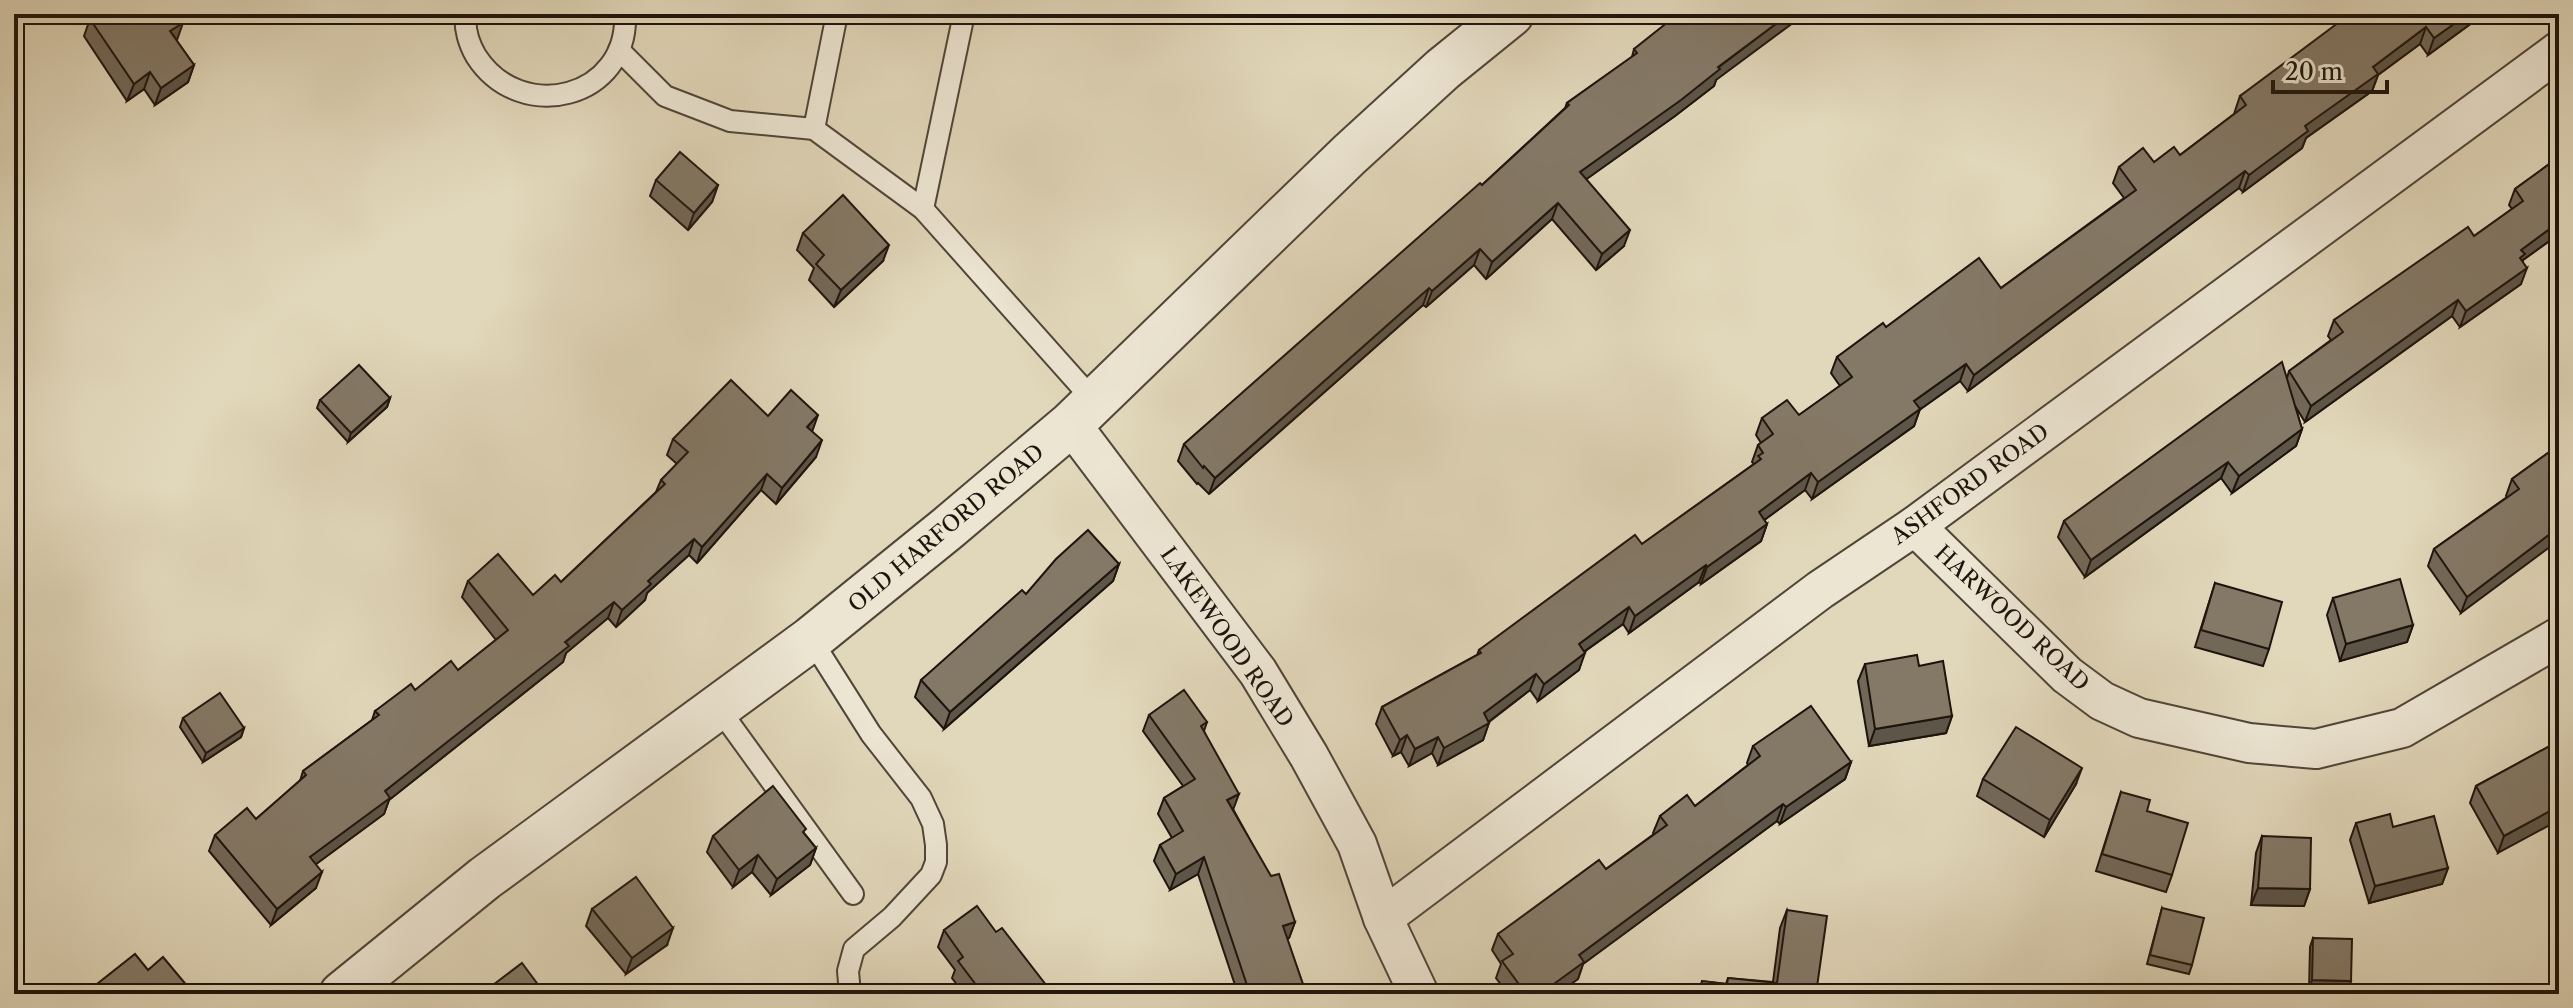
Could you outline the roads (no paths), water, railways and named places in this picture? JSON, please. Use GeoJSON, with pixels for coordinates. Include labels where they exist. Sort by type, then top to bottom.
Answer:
{"type":"FeatureCollection","features":[{"type":"Feature","properties":{"kind":"street","name":"OLD HARFORD ROAD"},"geometry":{"type":"LineString","coordinates":[[342,994],[485,878],[811,639],[948,528],[1083,413],[1350,154],[1443,69],[1511,14]]}},
{"type":"Feature","properties":{"kind":"street","name":"ASHFORD ROAD"},"geometry":{"type":"LineString","coordinates":[[1383,918],[1820,590],[1915,526],[2559,51]]}},
{"type":"Feature","properties":{"kind":"street","name":"LAKEWOOD ROAD"},"geometry":{"type":"LineString","coordinates":[[1083,413],[1258,672],[1309,756],[1357,844],[1383,918],[1419,994]]}},
{"type":"Feature","properties":{"kind":"street","name":"HARWOOD ROAD"},"geometry":{"type":"LineString","coordinates":[[1915,526],[2067,675],[2102,701],[2139,718],[2249,743],[2316,749],[2402,728],[2559,637]]}},
{"type":"Feature","properties":{"kind":"lane"},"geometry":{"type":"LineString","coordinates":[[466,14],[471,48],[486,70],[506,87],[531,96],[558,96],[583,88],[604,73],[619,50],[626,25],[625,14]]}},
{"type":"Feature","properties":{"kind":"lane"},"geometry":{"type":"LineString","coordinates":[[814,129],[837,14]]}},
{"type":"Feature","properties":{"kind":"lane"},"geometry":{"type":"LineString","coordinates":[[923,209],[964,14]]}},
{"type":"Feature","properties":{"kind":"lane"},"geometry":{"type":"LineString","coordinates":[[619,50],[665,96],[730,121],[814,129],[923,209],[1083,413]]}},
{"type":"Feature","properties":{"kind":"lane"},"geometry":{"type":"LineString","coordinates":[[811,639],[871,734],[921,798],[933,824],[936,845],[936,862],[931,875],[892,917],[854,949],[848,971],[850,994]]}},
{"type":"Feature","properties":{"kind":"lane"},"geometry":{"type":"LineString","coordinates":[[717,706],[853,894]]}}]}
